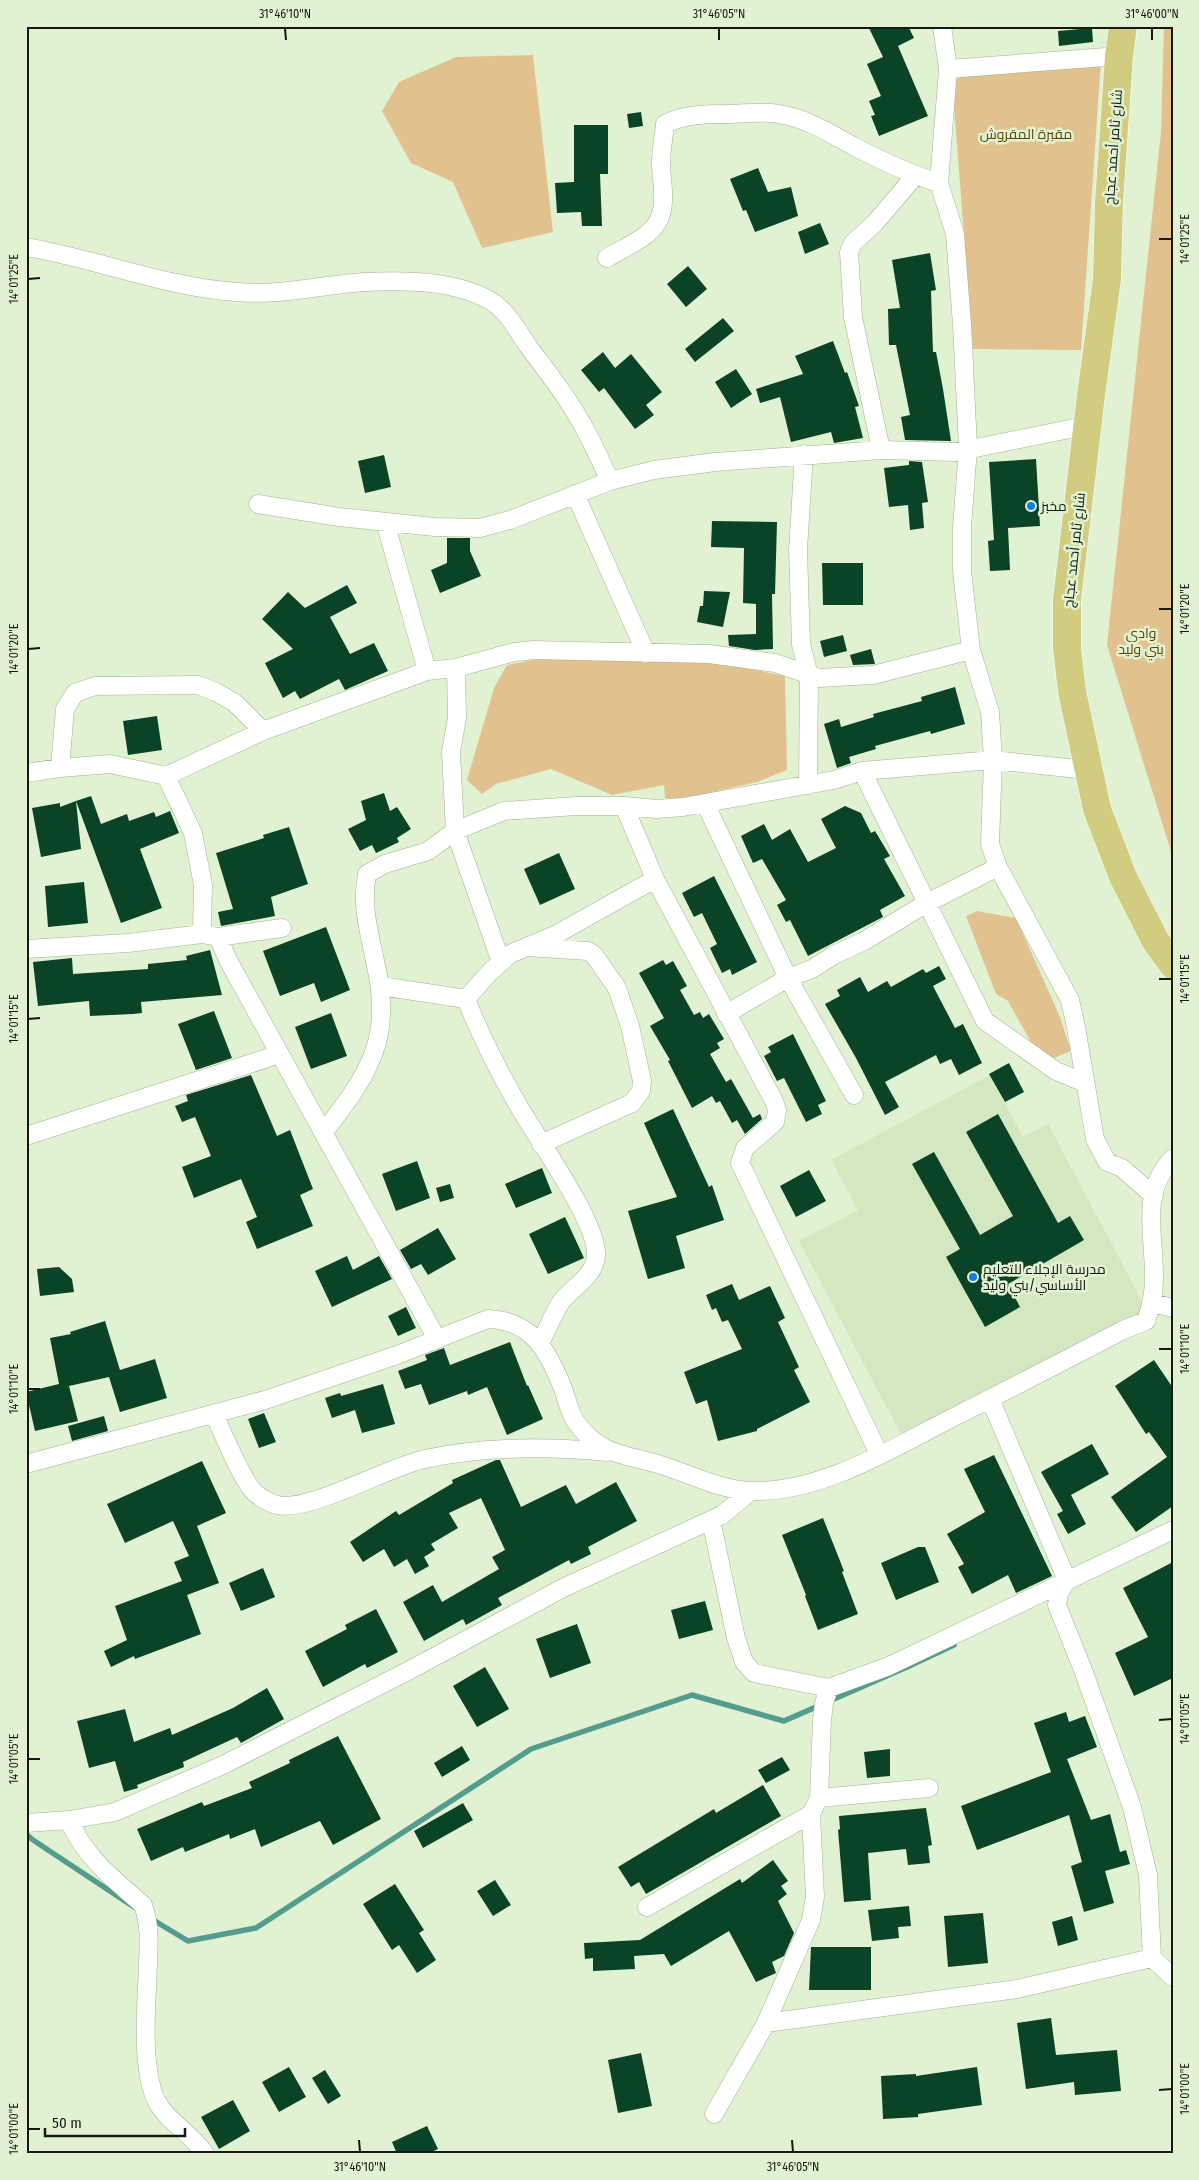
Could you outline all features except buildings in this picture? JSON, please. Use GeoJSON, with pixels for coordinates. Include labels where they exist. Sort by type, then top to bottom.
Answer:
{"type":"FeatureCollection","features":[{"type":"Feature","properties":{"kind":"main road","name":"شارع ثامر أحمد عجاج"},"geometry":{"type":"LineString","coordinates":[[1123,26],[1119,56],[1109,202],[1107,279],[1067,600],[1067,648],[1072,691],[1087,770],[1097,809],[1123,877],[1156,940],[1173,965]]}},
{"type":"Feature","properties":{"kind":"street"},"geometry":{"type":"LineString","coordinates":[[942,26],[948,69],[939,183],[955,234],[962,324],[968,448],[962,527],[962,571],[971,650],[990,712],[993,760],[990,844],[998,866],[1070,1000],[1095,1139],[1103,1158],[1107,1162],[1122,1168],[1154,1196]]}},
{"type":"Feature","properties":{"kind":"street"},"geometry":{"type":"LineString","coordinates":[[948,69],[1119,56]]}},
{"type":"Feature","properties":{"kind":"street"},"geometry":{"type":"LineString","coordinates":[[607,258],[648,233],[657,223],[662,211],[664,187],[661,161],[665,124],[680,116],[777,114],[796,118],[820,126],[855,147],[915,176],[939,183]]}},
{"type":"Feature","properties":{"kind":"street"},"geometry":{"type":"LineString","coordinates":[[881,450],[853,317],[849,252],[853,243],[874,224],[915,176]]}},
{"type":"Feature","properties":{"kind":"street"},"geometry":{"type":"LineString","coordinates":[[26,246],[182,285],[236,292],[259,293],[333,284],[390,280],[468,290],[491,301],[506,314],[570,404],[610,481]]}},
{"type":"Feature","properties":{"kind":"street"},"geometry":{"type":"LineString","coordinates":[[258,504],[384,522],[435,527],[480,528],[510,520],[610,481],[654,470],[804,454],[881,450],[956,452],[968,448],[1088,425]]}},
{"type":"Feature","properties":{"kind":"street"},"geometry":{"type":"LineString","coordinates":[[804,454],[798,550],[801,644],[809,676],[808,785]]}},
{"type":"Feature","properties":{"kind":"street"},"geometry":{"type":"LineString","coordinates":[[575,494],[646,653]]}},
{"type":"Feature","properties":{"kind":"street"},"geometry":{"type":"LineString","coordinates":[[384,522],[427,671]]}},
{"type":"Feature","properties":{"kind":"street"},"geometry":{"type":"LineString","coordinates":[[26,773],[110,764],[166,776],[263,731],[427,671],[456,668],[514,652],[533,650],[709,654],[775,663],[818,678],[873,674],[971,650]]}},
{"type":"Feature","properties":{"kind":"street"},"geometry":{"type":"LineString","coordinates":[[456,668],[457,718],[451,752],[455,831],[501,962]]}},
{"type":"Feature","properties":{"kind":"street"},"geometry":{"type":"LineString","coordinates":[[60,768],[66,709],[75,692],[95,686],[198,685],[216,692],[235,703],[263,731]]}},
{"type":"Feature","properties":{"kind":"street"},"geometry":{"type":"LineString","coordinates":[[323,1133],[354,1093],[370,1064],[380,1029],[381,986],[364,894],[367,874],[385,864],[428,851],[455,831],[504,810],[576,806],[624,806],[657,810],[808,785],[834,780],[862,771],[993,760],[1087,770]]}},
{"type":"Feature","properties":{"kind":"street"},"geometry":{"type":"LineString","coordinates":[[862,771],[985,1021],[1056,1071],[1085,1083]]}},
{"type":"Feature","properties":{"kind":"street"},"geometry":{"type":"LineString","coordinates":[[166,776],[193,833],[210,936],[228,960],[437,1339]]}},
{"type":"Feature","properties":{"kind":"street"},"geometry":{"type":"LineString","coordinates":[[705,803],[788,978],[854,1095]]}},
{"type":"Feature","properties":{"kind":"street"},"geometry":{"type":"LineString","coordinates":[[624,806],[655,879],[774,1101],[776,1110],[775,1122],[745,1148],[740,1163],[879,1454]]}},
{"type":"Feature","properties":{"kind":"street"},"geometry":{"type":"LineString","coordinates":[[726,1014],[788,978],[812,969],[834,955],[864,941],[926,903],[998,866]]}},
{"type":"Feature","properties":{"kind":"street"},"geometry":{"type":"LineString","coordinates":[[466,1000],[489,972],[510,954],[555,935],[655,879]]}},
{"type":"Feature","properties":{"kind":"street"},"geometry":{"type":"LineString","coordinates":[[26,949],[128,943],[282,928]]}},
{"type":"Feature","properties":{"kind":"street"},"geometry":{"type":"LineString","coordinates":[[526,947],[583,950],[594,955],[617,988],[623,1002],[642,1081],[641,1091],[632,1103],[541,1144]]}},
{"type":"Feature","properties":{"kind":"street"},"geometry":{"type":"LineString","coordinates":[[381,986],[466,1000]]}},
{"type":"Feature","properties":{"kind":"street"},"geometry":{"type":"LineString","coordinates":[[466,1000],[485,1046],[541,1144],[579,1205],[595,1239],[596,1256],[591,1271],[562,1302],[540,1343]]}},
{"type":"Feature","properties":{"kind":"street"},"geometry":{"type":"LineString","coordinates":[[26,1136],[280,1054]]}},
{"type":"Feature","properties":{"kind":"street"},"geometry":{"type":"LineString","coordinates":[[214,1414],[240,1468],[254,1492],[277,1505],[301,1505],[422,1460],[460,1452],[504,1447],[558,1447],[610,1452],[678,1470],[720,1486],[751,1491],[786,1490],[829,1478],[990,1399],[1123,1330],[1146,1321],[1152,1303],[1154,1280],[1150,1221],[1154,1196],[1158,1179],[1173,1158]]}},
{"type":"Feature","properties":{"kind":"street"},"geometry":{"type":"LineString","coordinates":[[1152,1303],[1173,1308]]}},
{"type":"Feature","properties":{"kind":"street"},"geometry":{"type":"LineString","coordinates":[[26,1464],[265,1400],[488,1319],[514,1323],[533,1335],[540,1343],[563,1389],[574,1421],[590,1438],[610,1452]]}},
{"type":"Feature","properties":{"kind":"street"},"geometry":{"type":"LineString","coordinates":[[990,1399],[1067,1580]]}},
{"type":"Feature","properties":{"kind":"street"},"geometry":{"type":"LineString","coordinates":[[26,1823],[69,1820],[115,1812],[223,1765],[406,1672],[563,1588],[722,1515],[751,1491]]}},
{"type":"Feature","properties":{"kind":"street"},"geometry":{"type":"LineString","coordinates":[[711,1520],[736,1638],[744,1662],[754,1673],[829,1688],[889,1666],[1173,1530]]}},
{"type":"Feature","properties":{"kind":"street"},"geometry":{"type":"LineString","coordinates":[[1067,1580],[1059,1593],[1057,1605],[1083,1670],[1132,1807],[1148,1875],[1152,1958],[1173,1977]]}},
{"type":"Feature","properties":{"kind":"street"},"geometry":{"type":"LineString","coordinates":[[647,1907],[810,1814],[819,1798],[822,1720],[829,1688]]}},
{"type":"Feature","properties":{"kind":"street"},"geometry":{"type":"LineString","coordinates":[[819,1798],[929,1788]]}},
{"type":"Feature","properties":{"kind":"street"},"geometry":{"type":"LineString","coordinates":[[714,2114],[766,2023],[811,1920],[815,1897],[810,1814]]}},
{"type":"Feature","properties":{"kind":"street"},"geometry":{"type":"LineString","coordinates":[[69,1820],[75,1835],[92,1859],[143,1905],[147,1916],[149,1938],[146,2029],[150,2084],[160,2107],[166,2115],[199,2145],[204,2154]]}},
{"type":"Feature","properties":{"kind":"street"},"geometry":{"type":"LineString","coordinates":[[766,2023],[1017,1989],[1152,1958]]}},
{"type":"Feature","properties":{"kind":"shaded area","name":"مدرسة الإجلاء للتعليم الأساسي/بني وليد"},"geometry":{"type":"Polygon","coordinates":[[[990,1075],[1023,1137],[1048,1124],[1148,1312],[905,1442],[799,1241],[858,1210],[831,1160],[990,1075]]]}},
{"type":"Feature","properties":{"kind":"green space","name":"وادي بني وليد"},"geometry":{"type":"Polygon","coordinates":[[[1164,26],[1173,26],[1173,858],[1107,645],[1161,132],[1164,26]]]}},
{"type":"Feature","properties":{"kind":"green space"},"geometry":{"type":"Polygon","coordinates":[[[533,55],[553,232],[482,248],[453,182],[411,163],[382,111],[399,82],[456,57],[533,55]]]}},
{"type":"Feature","properties":{"kind":"green space","name":"مقبرة المقروش"},"geometry":{"type":"Polygon","coordinates":[[[1101,61],[1081,350],[973,349],[952,81],[989,65],[1101,61]]]}},
{"type":"Feature","properties":{"kind":"green space"},"geometry":{"type":"Polygon","coordinates":[[[557,655],[619,661],[714,662],[785,676],[787,770],[757,782],[678,800],[665,798],[664,785],[612,795],[551,769],[496,784],[482,794],[467,780],[494,688],[507,665],[557,655]]]}},
{"type":"Feature","properties":{"kind":"green space"},"geometry":{"type":"Polygon","coordinates":[[[977,911],[1016,918],[1060,1017],[1071,1051],[1051,1059],[1037,1053],[1008,1001],[996,994],[966,916],[977,911]]]}},
{"type":"Feature","properties":{"kind":"waterway"},"geometry":{"type":"LineString","coordinates":[[150,1918],[188,1941],[256,1928],[531,1749],[692,1695],[784,1721],[954,1645]]}},
{"type":"Feature","properties":{"kind":"waterway"},"geometry":{"type":"LineString","coordinates":[[26,1834],[134,1907]]}},
{"type":"Feature","properties":{"kind":"place","name":"مخبز"},"geometry":{"type":"Point","coordinates":[1031,506]}},
{"type":"Feature","properties":{"kind":"place","name":"مدرسة الإجلاء للتعليم الأساسي/بني وليد"},"geometry":{"type":"Point","coordinates":[973,1277]}}]}
